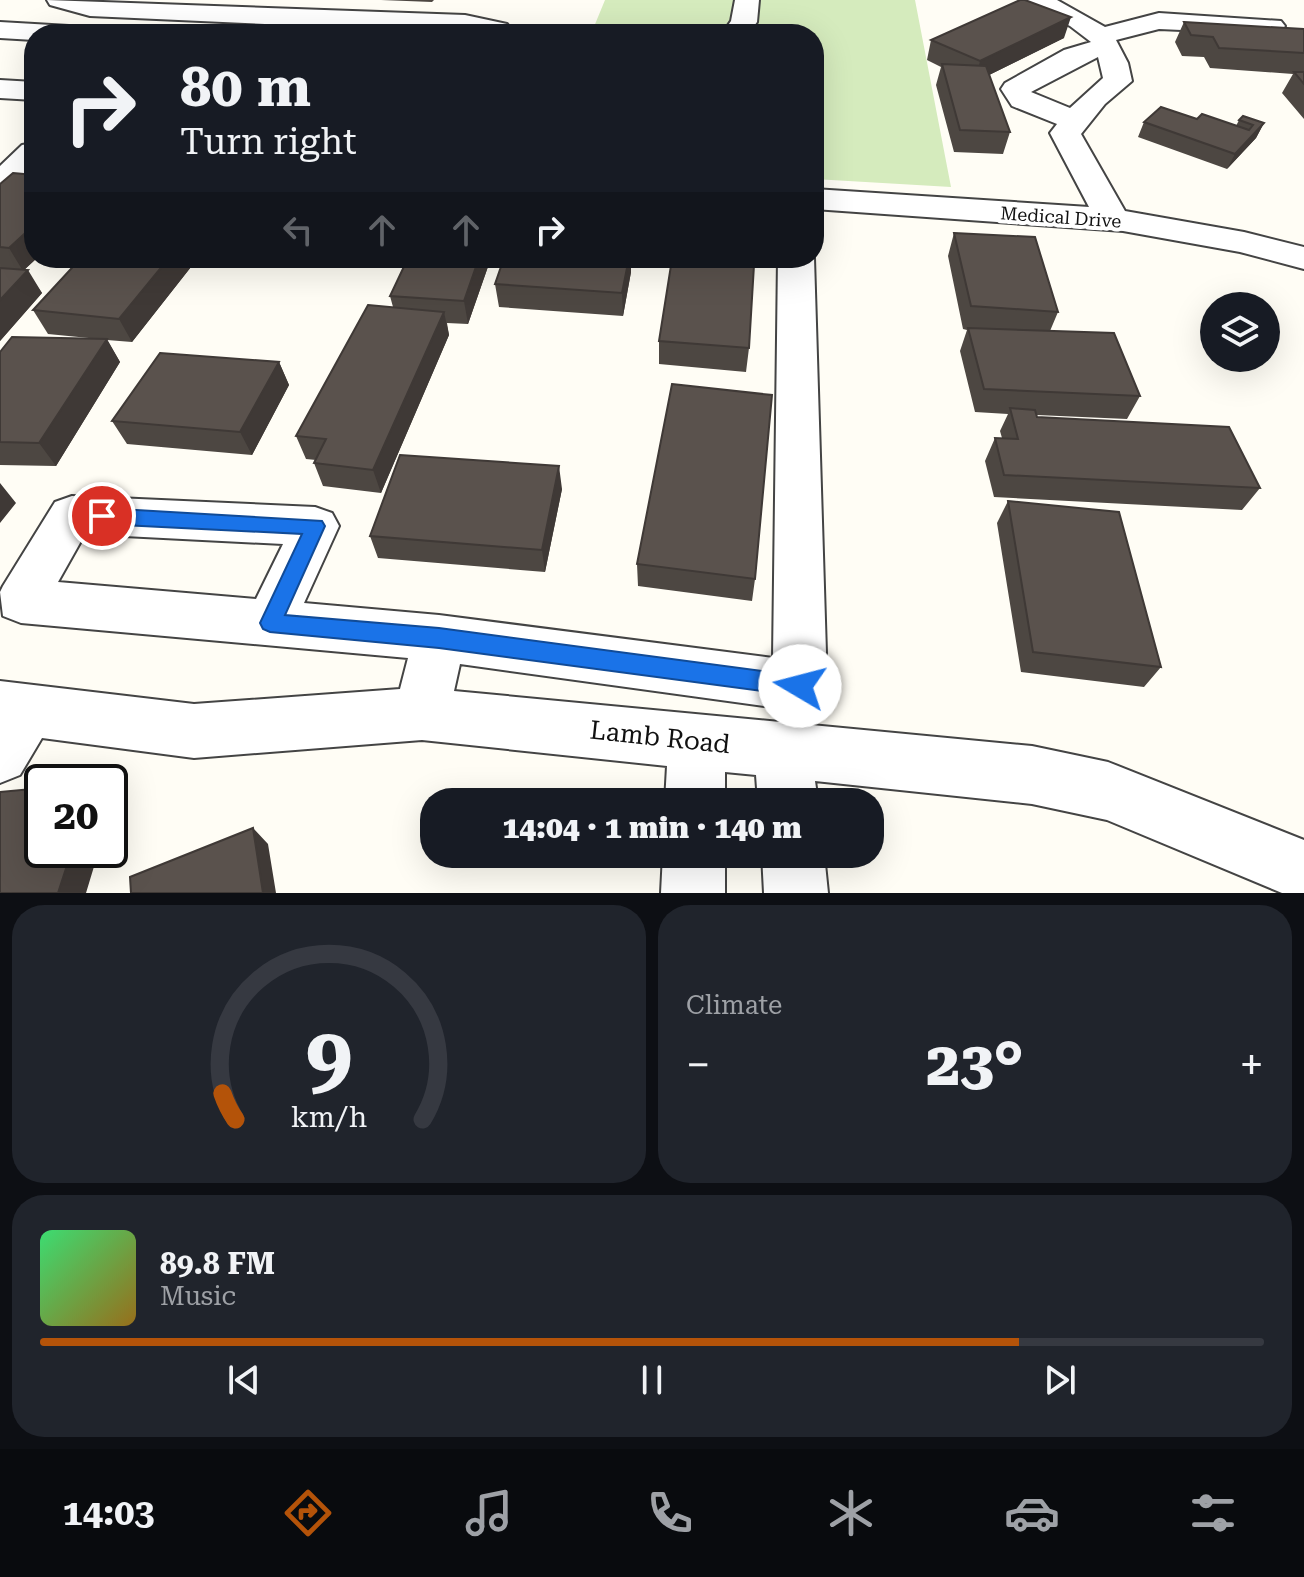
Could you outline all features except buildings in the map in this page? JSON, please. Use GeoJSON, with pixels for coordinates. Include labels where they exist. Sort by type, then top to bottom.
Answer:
{"type":"FeatureCollection","features":[{"type":"Feature","properties":{"kind":"street"},"geometry":{"type":"LineString","coordinates":[[133,0],[423,16],[433,21]]}},
{"type":"Feature","properties":{"kind":"street"},"geometry":{"type":"LineString","coordinates":[[742,24],[747,0]]}},
{"type":"Feature","properties":{"kind":"street"},"geometry":{"type":"LineString","coordinates":[[1047,5],[1095,0]]}},
{"type":"Feature","properties":{"kind":"street"},"geometry":{"type":"LineString","coordinates":[[1076,121],[1022,100],[1015,89],[1104,41],[1159,21],[1272,26],[1254,1],[1238,0]]}},
{"type":"Feature","properties":{"kind":"street"},"geometry":{"type":"LineString","coordinates":[[71,1],[90,9],[416,24],[433,21],[502,24]]}},
{"type":"Feature","properties":{"kind":"street"},"geometry":{"type":"LineString","coordinates":[[1047,5],[1098,30],[1115,59],[1118,81],[1095,98],[1065,133],[1113,220]]}},
{"type":"Feature","properties":{"kind":"street"},"geometry":{"type":"LineString","coordinates":[[3,39],[24,37]]}},
{"type":"Feature","properties":{"kind":"street"},"geometry":{"type":"LineString","coordinates":[[3,39],[24,51]]}},
{"type":"Feature","properties":{"kind":"street"},"geometry":{"type":"LineString","coordinates":[[0,89],[24,90]]}},
{"type":"Feature","properties":{"kind":"street"},"geometry":{"type":"LineString","coordinates":[[2,146],[24,148]]}},
{"type":"Feature","properties":{"kind":"street"},"geometry":{"type":"LineString","coordinates":[[0,178],[12,173],[24,160]]}},
{"type":"Feature","properties":{"kind":"street","name":"Medical Drive"},"geometry":{"type":"LineString","coordinates":[[824,200],[1113,220],[1201,232],[1304,258]]}},
{"type":"Feature","properties":{"kind":"street"},"geometry":{"type":"LineString","coordinates":[[270,623],[315,526],[72,515],[21,601],[439,638],[800,686],[796,268]]}},
{"type":"Feature","properties":{"kind":"street"},"geometry":{"type":"LineString","coordinates":[[422,714],[439,638]]}},
{"type":"Feature","properties":{"kind":"street","name":"Lamb Road"},"geometry":{"type":"LineString","coordinates":[[9,724],[194,731],[422,714],[697,740],[785,776],[1032,775],[1108,791],[1304,871]]}},
{"type":"Feature","properties":{"kind":"street"},"geometry":{"type":"LineString","coordinates":[[695,788],[697,740]]}},
{"type":"Feature","properties":{"kind":"street"},"geometry":{"type":"LineString","coordinates":[[693,893],[694,868]]}},
{"type":"Feature","properties":{"kind":"street"},"geometry":{"type":"LineString","coordinates":[[794,868],[796,893]]}},
{"type":"Feature","properties":{"kind":"green space"},"geometry":{"type":"Polygon","coordinates":[[[605,0],[915,0],[951,187],[824,180],[824,24],[595,24],[605,0]]]}},
{"type":"Feature","properties":{"kind":"route"},"geometry":{"type":"LineString","coordinates":[[102,516],[315,526],[270,623],[439,638],[800,686]]}}]}
